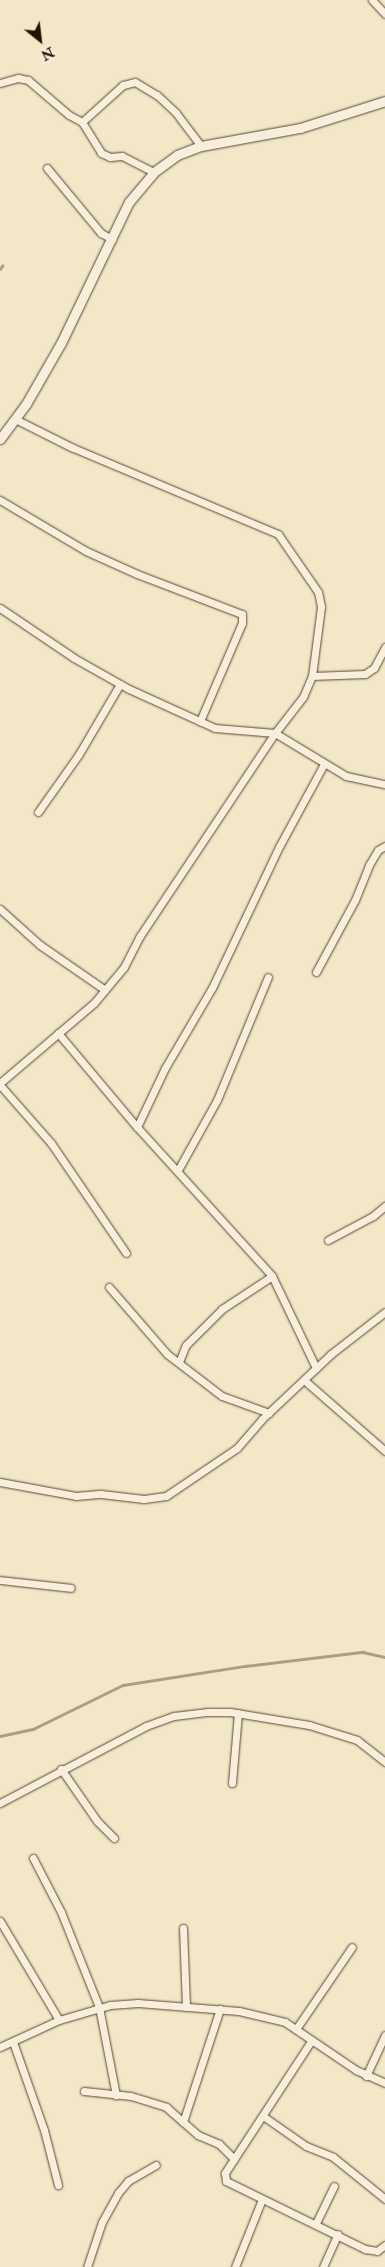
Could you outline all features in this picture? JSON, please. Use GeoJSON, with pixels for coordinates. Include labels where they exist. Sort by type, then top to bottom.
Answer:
{"type":"FeatureCollection","features":[{"type":"Feature","properties":{"kind":"street"},"geometry":{"type":"LineString","coordinates":[[372,0],[385,14]]}},
{"type":"Feature","properties":{"kind":"street"},"geometry":{"type":"LineString","coordinates":[[0,83],[18,78],[28,80],[69,115],[82,122],[101,153],[110,157],[122,156],[154,172]]}},
{"type":"Feature","properties":{"kind":"street"},"geometry":{"type":"LineString","coordinates":[[82,122],[123,85],[135,82],[157,94],[176,113],[201,146]]}},
{"type":"Feature","properties":{"kind":"street"},"geometry":{"type":"LineString","coordinates":[[0,439],[15,419],[61,344],[130,202],[154,172],[177,155],[201,146],[300,128],[385,101]]}},
{"type":"Feature","properties":{"kind":"street"},"geometry":{"type":"LineString","coordinates":[[47,168],[101,233],[112,239]]}},
{"type":"Feature","properties":{"kind":"street"},"geometry":{"type":"LineString","coordinates":[[15,419],[73,448],[278,534],[318,592],[321,607],[312,676],[303,696],[275,733],[140,936],[124,967],[105,990],[0,1084],[51,1143],[126,1253]]}},
{"type":"Feature","properties":{"kind":"street"},"geometry":{"type":"LineString","coordinates":[[0,500],[86,552],[137,574],[242,614],[242,623],[200,721]]}},
{"type":"Feature","properties":{"kind":"street"},"geometry":{"type":"LineString","coordinates":[[0,608],[74,658],[120,684],[215,728],[275,733],[324,764],[358,780],[385,784]]}},
{"type":"Feature","properties":{"kind":"street"},"geometry":{"type":"LineString","coordinates":[[312,676],[365,674],[374,668],[385,647]]}},
{"type":"Feature","properties":{"kind":"street"},"geometry":{"type":"LineString","coordinates":[[38,812],[79,754],[120,684]]}},
{"type":"Feature","properties":{"kind":"street"},"geometry":{"type":"LineString","coordinates":[[137,1127],[165,1068],[212,988],[280,845],[324,764]]}},
{"type":"Feature","properties":{"kind":"street"},"geometry":{"type":"LineString","coordinates":[[316,972],[355,900],[369,865],[378,850],[385,846]]}},
{"type":"Feature","properties":{"kind":"street"},"geometry":{"type":"LineString","coordinates":[[0,909],[40,945],[105,990]]}},
{"type":"Feature","properties":{"kind":"street"},"geometry":{"type":"LineString","coordinates":[[178,1170],[217,1100],[268,977]]}},
{"type":"Feature","properties":{"kind":"street"},"geometry":{"type":"LineString","coordinates":[[58,1033],[137,1127],[178,1170],[272,1276],[316,1368]]}},
{"type":"Feature","properties":{"kind":"street"},"geometry":{"type":"LineString","coordinates":[[328,1240],[373,1216],[385,1206]]}},
{"type":"Feature","properties":{"kind":"street"},"geometry":{"type":"LineString","coordinates":[[178,1362],[186,1345],[222,1309],[272,1276]]}},
{"type":"Feature","properties":{"kind":"street"},"geometry":{"type":"LineString","coordinates":[[109,1287],[160,1348],[222,1396],[269,1413]]}},
{"type":"Feature","properties":{"kind":"street"},"geometry":{"type":"LineString","coordinates":[[0,1482],[76,1496],[101,1494],[157,1499],[182,1487],[228,1455],[316,1368],[349,1338],[385,1312]]}},
{"type":"Feature","properties":{"kind":"street"},"geometry":{"type":"LineString","coordinates":[[304,1380],[385,1451]]}},
{"type":"Feature","properties":{"kind":"street"},"geometry":{"type":"LineString","coordinates":[[0,1580],[71,1588]]}},
{"type":"Feature","properties":{"kind":"street"},"geometry":{"type":"LineString","coordinates":[[0,1804],[119,1738],[163,1719],[208,1712],[238,1714],[308,1725],[348,1736],[367,1746],[385,1762]]}},
{"type":"Feature","properties":{"kind":"street"},"geometry":{"type":"LineString","coordinates":[[232,1783],[238,1714]]}},
{"type":"Feature","properties":{"kind":"street"},"geometry":{"type":"LineString","coordinates":[[61,1770],[97,1821],[114,1838]]}},
{"type":"Feature","properties":{"kind":"street"},"geometry":{"type":"LineString","coordinates":[[33,1858],[61,1912],[99,2007],[116,2095]]}},
{"type":"Feature","properties":{"kind":"street"},"geometry":{"type":"LineString","coordinates":[[0,1921],[59,2020]]}},
{"type":"Feature","properties":{"kind":"street"},"geometry":{"type":"LineString","coordinates":[[183,1928],[186,2007]]}},
{"type":"Feature","properties":{"kind":"street"},"geometry":{"type":"LineString","coordinates":[[296,2028],[352,1947]]}},
{"type":"Feature","properties":{"kind":"street"},"geometry":{"type":"LineString","coordinates":[[0,2047],[59,2020],[99,2007],[138,2003],[220,2009],[275,2018],[296,2028],[366,2076],[385,2083]]}},
{"type":"Feature","properties":{"kind":"street"},"geometry":{"type":"LineString","coordinates":[[183,2122],[220,2009]]}},
{"type":"Feature","properties":{"kind":"street"},"geometry":{"type":"LineString","coordinates":[[366,2076],[385,2034]]}},
{"type":"Feature","properties":{"kind":"street"},"geometry":{"type":"LineString","coordinates":[[312,2040],[225,2173],[226,2181],[373,2251],[385,2245]]}},
{"type":"Feature","properties":{"kind":"street"},"geometry":{"type":"LineString","coordinates":[[13,2042],[44,2130],[58,2185]]}},
{"type":"Feature","properties":{"kind":"street"},"geometry":{"type":"LineString","coordinates":[[84,2091],[154,2101],[198,2135],[219,2144],[234,2160]]}},
{"type":"Feature","properties":{"kind":"street"},"geometry":{"type":"LineString","coordinates":[[263,2116],[306,2146],[334,2157],[385,2199]]}},
{"type":"Feature","properties":{"kind":"street"},"geometry":{"type":"LineString","coordinates":[[87,2267],[102,2222],[118,2193],[128,2181],[156,2165]]}},
{"type":"Feature","properties":{"kind":"street"},"geometry":{"type":"LineString","coordinates":[[316,2223],[334,2186]]}},
{"type":"Feature","properties":{"kind":"street"},"geometry":{"type":"LineString","coordinates":[[236,2267],[262,2199]]}},
{"type":"Feature","properties":{"kind":"street"},"geometry":{"type":"LineString","coordinates":[[323,2267],[338,2234]]}},
{"type":"Feature","properties":{"kind":"waterway"},"geometry":{"type":"LineString","coordinates":[[0,1736],[33,1729],[123,1685],[245,1666],[363,1652],[385,1657]]}}]}
